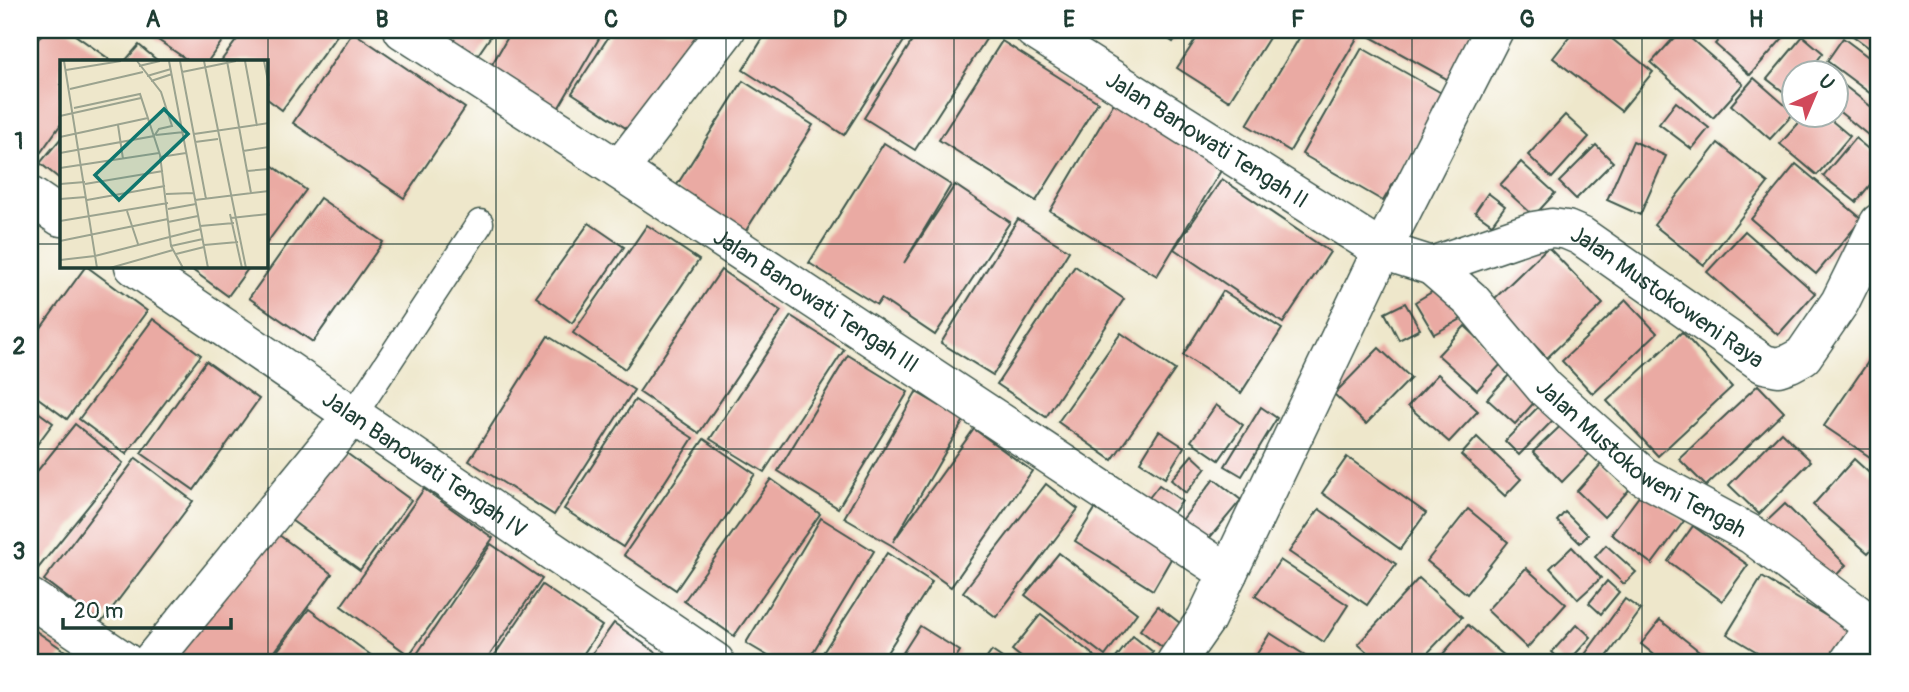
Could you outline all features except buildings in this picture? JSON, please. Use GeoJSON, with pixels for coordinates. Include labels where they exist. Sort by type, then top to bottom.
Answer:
{"type":"FeatureCollection","features":[{"type":"Feature","properties":{"kind":"street","name":"Jalan Banowati Tengah III"},"geometry":{"type":"LineString","coordinates":[[403,30],[1228,573]]}},
{"type":"Feature","properties":{"kind":"street"},"geometry":{"type":"LineString","coordinates":[[619,170],[726,30]]}},
{"type":"Feature","properties":{"kind":"street","name":"Jalan Banowati Tengah II"},"geometry":{"type":"LineString","coordinates":[[1034,30],[1382,250]]}},
{"type":"Feature","properties":{"kind":"street"},"geometry":{"type":"LineString","coordinates":[[1184,659],[1206,619],[1382,250],[1494,30]]}},
{"type":"Feature","properties":{"kind":"street"},"geometry":{"type":"LineString","coordinates":[[30,196],[60,216]]}},
{"type":"Feature","properties":{"kind":"street","name":"Jalan Mustokoweni Raya"},"geometry":{"type":"LineString","coordinates":[[1432,266],[1534,231],[1552,228],[1567,230],[1581,236],[1764,364],[1778,367],[1803,356],[1840,302],[1879,223]]}},
{"type":"Feature","properties":{"kind":"street"},"geometry":{"type":"LineString","coordinates":[[1382,250],[1432,266]]}},
{"type":"Feature","properties":{"kind":"street","name":"Jalan Mustokoweni Tengah"},"geometry":{"type":"LineString","coordinates":[[1432,266],[1471,300],[1545,388],[1643,476],[1752,535],[1877,623]]}},
{"type":"Feature","properties":{"kind":"street","name":"Jalan Banowati Tengah IV"},"geometry":{"type":"LineString","coordinates":[[137,268],[715,662]]}},
{"type":"Feature","properties":{"kind":"street"},"geometry":{"type":"LineString","coordinates":[[151,662],[354,414]]}},
{"type":"Feature","properties":{"kind":"street"},"geometry":{"type":"LineString","coordinates":[[30,598],[125,662]]}},
{"type":"Feature","properties":{"kind":"street"},"geometry":{"type":"LineString","coordinates":[[1849,662],[1877,623]]}},
{"type":"Feature","properties":{"kind":"lane"},"geometry":{"type":"LineString","coordinates":[[354,414],[480,223]]}}]}
